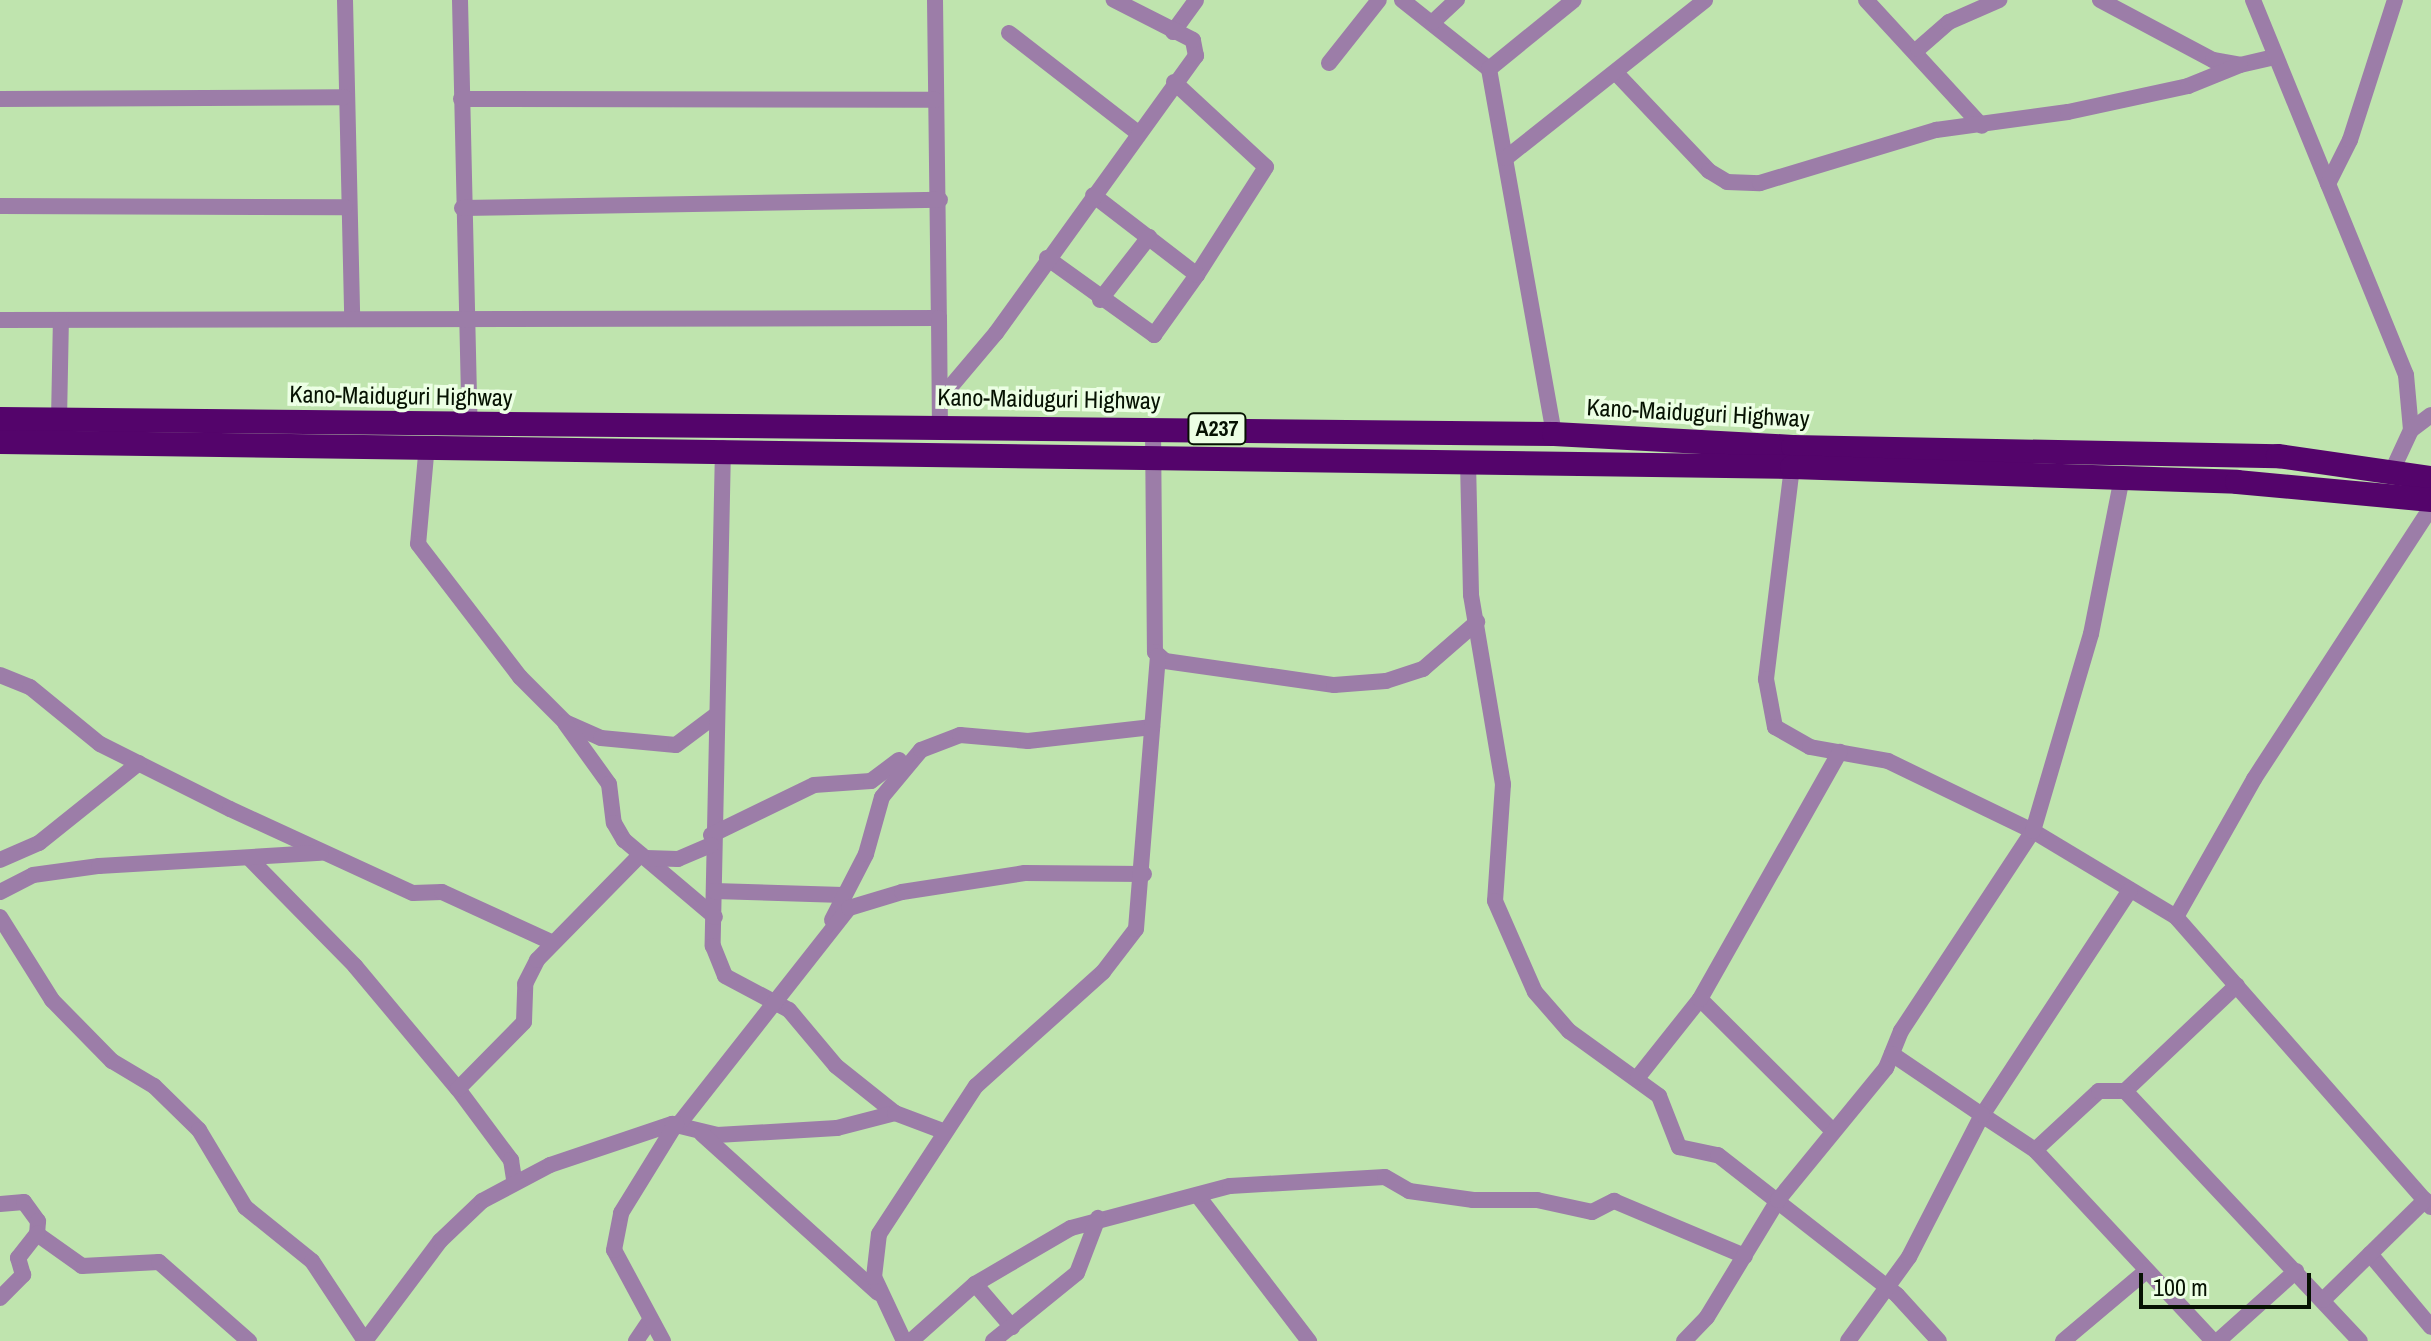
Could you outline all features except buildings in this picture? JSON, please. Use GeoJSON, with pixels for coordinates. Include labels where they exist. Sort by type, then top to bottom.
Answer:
{"type":"FeatureCollection","features":[{"type":"Feature","properties":{"kind":"highway","name":"Kano-Maiduguri Highway"},"geometry":{"type":"LineString","coordinates":[[0,419],[1554,434],[1793,447],[2278,456],[2431,478]]}},
{"type":"Feature","properties":{"kind":"highway","name":"Kano-Maiduguri Highway"},"geometry":{"type":"LineString","coordinates":[[0,442],[723,448],[1792,467],[2122,478],[2431,500]]}},
{"type":"Feature","properties":{"kind":"street"},"geometry":{"type":"LineString","coordinates":[[345,0],[345,207],[352,318]]}},
{"type":"Feature","properties":{"kind":"street"},"geometry":{"type":"LineString","coordinates":[[460,0],[462,208],[470,425]]}},
{"type":"Feature","properties":{"kind":"street"},"geometry":{"type":"LineString","coordinates":[[935,0],[935,100],[940,200],[940,426]]}},
{"type":"Feature","properties":{"kind":"street"},"geometry":{"type":"LineString","coordinates":[[941,398],[1093,195],[1198,46],[1114,0]]}},
{"type":"Feature","properties":{"kind":"street"},"geometry":{"type":"LineString","coordinates":[[1173,32],[1196,0]]}},
{"type":"Feature","properties":{"kind":"street"},"geometry":{"type":"LineString","coordinates":[[1329,63],[1379,0]]}},
{"type":"Feature","properties":{"kind":"street"},"geometry":{"type":"LineString","coordinates":[[1402,0],[1489,69],[1554,434]]}},
{"type":"Feature","properties":{"kind":"street"},"geometry":{"type":"LineString","coordinates":[[1433,22],[1457,0]]}},
{"type":"Feature","properties":{"kind":"street"},"geometry":{"type":"LineString","coordinates":[[1489,69],[1574,0]]}},
{"type":"Feature","properties":{"kind":"street"},"geometry":{"type":"LineString","coordinates":[[1506,158],[1617,74],[1705,0]]}},
{"type":"Feature","properties":{"kind":"street"},"geometry":{"type":"LineString","coordinates":[[1866,0],[1918,49],[1982,126]]}},
{"type":"Feature","properties":{"kind":"street"},"geometry":{"type":"LineString","coordinates":[[1918,49],[1949,22],[1999,0]]}},
{"type":"Feature","properties":{"kind":"street"},"geometry":{"type":"LineString","coordinates":[[2100,0],[2213,60],[2240,65]]}},
{"type":"Feature","properties":{"kind":"street"},"geometry":{"type":"LineString","coordinates":[[2253,0],[2406,375],[2411,430]]}},
{"type":"Feature","properties":{"kind":"street"},"geometry":{"type":"LineString","coordinates":[[2328,184],[2350,140],[2395,0]]}},
{"type":"Feature","properties":{"kind":"street"},"geometry":{"type":"LineString","coordinates":[[1009,33],[1138,133]]}},
{"type":"Feature","properties":{"kind":"street"},"geometry":{"type":"LineString","coordinates":[[1617,74],[1727,182],[1760,183],[1936,130],[1982,126],[2188,86],[2240,65],[2275,57]]}},
{"type":"Feature","properties":{"kind":"street"},"geometry":{"type":"LineString","coordinates":[[1047,258],[1100,300],[1154,335],[1197,275],[1266,167],[1174,82]]}},
{"type":"Feature","properties":{"kind":"street"},"geometry":{"type":"LineString","coordinates":[[0,99],[344,97]]}},
{"type":"Feature","properties":{"kind":"street"},"geometry":{"type":"LineString","coordinates":[[461,99],[935,100]]}},
{"type":"Feature","properties":{"kind":"street"},"geometry":{"type":"LineString","coordinates":[[1093,195],[1197,275]]}},
{"type":"Feature","properties":{"kind":"street"},"geometry":{"type":"LineString","coordinates":[[462,208],[940,200]]}},
{"type":"Feature","properties":{"kind":"street"},"geometry":{"type":"LineString","coordinates":[[0,206],[345,207]]}},
{"type":"Feature","properties":{"kind":"street"},"geometry":{"type":"LineString","coordinates":[[1100,300],[1149,237]]}},
{"type":"Feature","properties":{"kind":"street"},"geometry":{"type":"LineString","coordinates":[[0,320],[467,316],[939,318]]}},
{"type":"Feature","properties":{"kind":"street"},"geometry":{"type":"LineString","coordinates":[[59,420],[61,320]]}},
{"type":"Feature","properties":{"kind":"street"},"geometry":{"type":"LineString","coordinates":[[2392,471],[2411,430],[2431,415]]}},
{"type":"Feature","properties":{"kind":"street"},"geometry":{"type":"LineString","coordinates":[[904,1341],[879,1294],[871,1257],[879,1234],[943,1131],[1002,1059],[1129,946],[1144,874],[1158,656],[1153,428]]}},
{"type":"Feature","properties":{"kind":"street"},"geometry":{"type":"LineString","coordinates":[[427,444],[418,544],[520,677],[565,722],[609,784],[614,823],[644,856],[715,917]]}},
{"type":"Feature","properties":{"kind":"street"},"geometry":{"type":"LineString","coordinates":[[723,448],[711,840],[715,917],[713,946],[725,976],[770,1003],[789,1010],[843,1073],[895,1113],[943,1131]]}},
{"type":"Feature","properties":{"kind":"street"},"geometry":{"type":"LineString","coordinates":[[1468,462],[1477,622],[1503,784],[1494,856],[1503,929],[1535,992],[1569,1031],[1638,1077],[1659,1096],[1679,1147],[1718,1155],[1778,1200],[1882,1287],[1939,1341]]}},
{"type":"Feature","properties":{"kind":"street"},"geometry":{"type":"LineString","coordinates":[[1792,467],[1767,706],[1775,727],[1810,747],[1888,761],[2033,831],[2176,917],[2427,1197],[2323,1300]]}},
{"type":"Feature","properties":{"kind":"street"},"geometry":{"type":"LineString","coordinates":[[1684,1341],[1745,1256],[1778,1200],[1892,1054],[2033,831],[2091,634],[2122,478]]}},
{"type":"Feature","properties":{"kind":"street"},"geometry":{"type":"LineString","coordinates":[[2176,917],[2233,813],[2431,507]]}},
{"type":"Feature","properties":{"kind":"street"},"geometry":{"type":"LineString","coordinates":[[1158,656],[1334,685],[1386,681],[1423,669],[1477,622]]}},
{"type":"Feature","properties":{"kind":"street"},"geometry":{"type":"LineString","coordinates":[[0,675],[30,687],[87,736],[139,763],[413,893],[442,892],[551,942]]}},
{"type":"Feature","properties":{"kind":"street"},"geometry":{"type":"LineString","coordinates":[[565,722],[601,738],[676,745],[716,715]]}},
{"type":"Feature","properties":{"kind":"street"},"geometry":{"type":"LineString","coordinates":[[458,1089],[524,1022],[525,984],[551,942],[644,856],[678,859],[814,785],[880,777],[917,744],[930,745],[960,735],[1028,741],[1152,727]]}},
{"type":"Feature","properties":{"kind":"street"},"geometry":{"type":"LineString","coordinates":[[829,930],[843,895],[866,854],[882,797],[930,745]]}},
{"type":"Feature","properties":{"kind":"street"},"geometry":{"type":"LineString","coordinates":[[1638,1077],[1700,999],[1840,752]]}},
{"type":"Feature","properties":{"kind":"street"},"geometry":{"type":"LineString","coordinates":[[0,860],[39,843],[139,763]]}},
{"type":"Feature","properties":{"kind":"street"},"geometry":{"type":"LineString","coordinates":[[0,892],[33,875],[99,866],[329,853]]}},
{"type":"Feature","properties":{"kind":"street"},"geometry":{"type":"LineString","coordinates":[[250,859],[355,966],[458,1089],[511,1160],[514,1179]]}},
{"type":"Feature","properties":{"kind":"street"},"geometry":{"type":"LineString","coordinates":[[663,1341],[648,1323],[616,1261],[615,1236],[684,1126],[770,1003],[849,908],[902,892],[1025,873],[1144,874]]}},
{"type":"Feature","properties":{"kind":"street"},"geometry":{"type":"LineString","coordinates":[[1848,1341],[1882,1287],[1909,1257],[1982,1115],[2130,890]]}},
{"type":"Feature","properties":{"kind":"street"},"geometry":{"type":"LineString","coordinates":[[714,891],[843,895]]}},
{"type":"Feature","properties":{"kind":"street"},"geometry":{"type":"LineString","coordinates":[[0,917],[52,1000],[112,1061],[154,1086],[199,1130],[245,1207],[312,1261],[365,1341],[440,1241],[514,1179],[684,1126],[717,1135],[837,1128],[895,1113]]}},
{"type":"Feature","properties":{"kind":"street"},"geometry":{"type":"LineString","coordinates":[[2035,1150],[2099,1091],[2125,1091],[2237,985]]}},
{"type":"Feature","properties":{"kind":"street"},"geometry":{"type":"LineString","coordinates":[[1700,999],[1832,1130]]}},
{"type":"Feature","properties":{"kind":"street"},"geometry":{"type":"LineString","coordinates":[[1892,1054],[2035,1150],[2146,1271],[2216,1341],[2296,1271]]}},
{"type":"Feature","properties":{"kind":"street"},"geometry":{"type":"LineString","coordinates":[[2125,1091],[2360,1341]]}},
{"type":"Feature","properties":{"kind":"street"},"geometry":{"type":"LineString","coordinates":[[684,1126],[879,1294]]}},
{"type":"Feature","properties":{"kind":"street"},"geometry":{"type":"LineString","coordinates":[[911,1341],[975,1284],[1098,1218],[1230,1186],[1385,1177],[1409,1191],[1473,1200],[1537,1200],[1592,1212],[1614,1201],[1745,1256]]}},
{"type":"Feature","properties":{"kind":"street"},"geometry":{"type":"LineString","coordinates":[[1198,1196],[1309,1341]]}},
{"type":"Feature","properties":{"kind":"street"},"geometry":{"type":"LineString","coordinates":[[0,1204],[24,1202],[38,1221],[37,1234],[18,1258],[23,1275],[0,1298]]}},
{"type":"Feature","properties":{"kind":"street"},"geometry":{"type":"LineString","coordinates":[[996,1340],[1077,1273],[1098,1218]]}},
{"type":"Feature","properties":{"kind":"street"},"geometry":{"type":"LineString","coordinates":[[37,1234],[82,1266],[159,1262],[249,1341]]}},
{"type":"Feature","properties":{"kind":"street"},"geometry":{"type":"LineString","coordinates":[[2370,1254],[2431,1327]]}},
{"type":"Feature","properties":{"kind":"street"},"geometry":{"type":"LineString","coordinates":[[2063,1341],[2146,1271]]}},
{"type":"Feature","properties":{"kind":"street"},"geometry":{"type":"LineString","coordinates":[[975,1284],[1012,1327]]}},
{"type":"Feature","properties":{"kind":"street"},"geometry":{"type":"LineString","coordinates":[[636,1341],[648,1323]]}}]}
